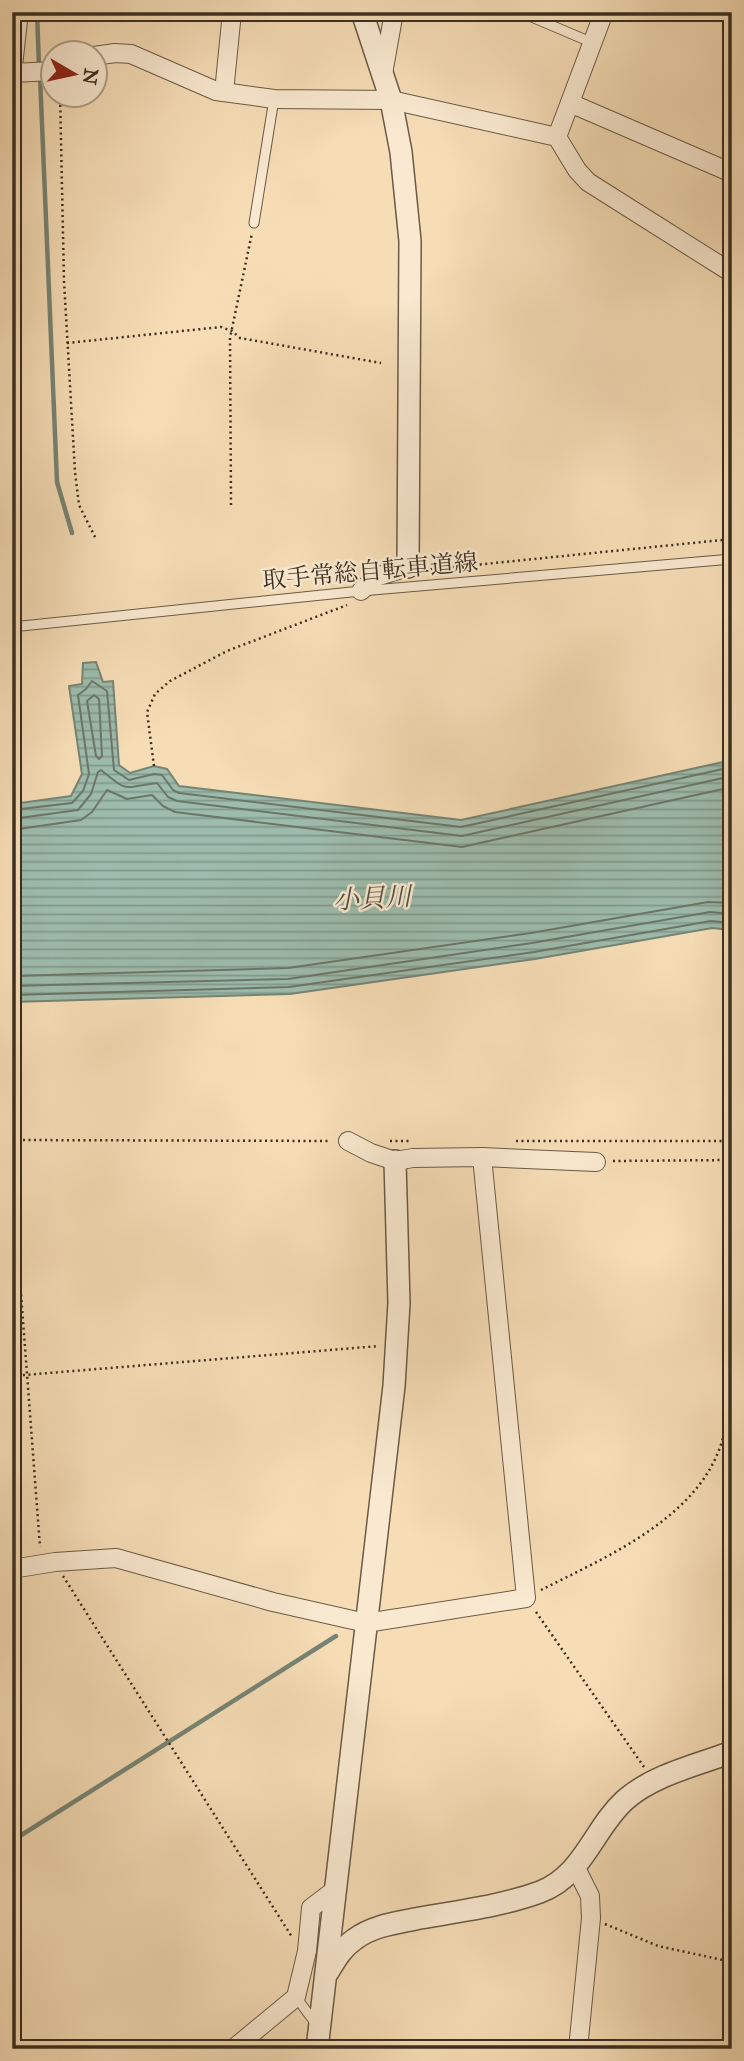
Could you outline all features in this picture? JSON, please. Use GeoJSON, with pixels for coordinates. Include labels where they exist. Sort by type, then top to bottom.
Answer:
{"type":"FeatureCollection","features":[{"type":"Feature","properties":{"kind":"street"},"geometry":{"type":"LineString","coordinates":[[19,12],[17,74],[38,72]]}},
{"type":"Feature","properties":{"kind":"street"},"geometry":{"type":"LineString","coordinates":[[224,92],[232,12]]}},
{"type":"Feature","properties":{"kind":"street"},"geometry":{"type":"LineString","coordinates":[[361,591],[376,577],[408,567],[410,241],[401,152],[391,100],[362,12]]}},
{"type":"Feature","properties":{"kind":"street"},"geometry":{"type":"LineString","coordinates":[[383,75],[394,12]]}},
{"type":"Feature","properties":{"kind":"street"},"geometry":{"type":"LineString","coordinates":[[557,137],[604,12]]}},
{"type":"Feature","properties":{"kind":"street"},"geometry":{"type":"LineString","coordinates":[[108,54],[131,54],[216,91],[274,99],[391,100],[557,137],[577,170],[588,182],[732,273]]}},
{"type":"Feature","properties":{"kind":"street"},"geometry":{"type":"LineString","coordinates":[[570,103],[732,173]]}},
{"type":"Feature","properties":{"kind":"street"},"geometry":{"type":"LineString","coordinates":[[348,1141],[395,1161],[413,1158],[482,1157],[596,1162]]}},
{"type":"Feature","properties":{"kind":"street"},"geometry":{"type":"LineString","coordinates":[[12,1569],[117,1558],[273,1602],[366,1623],[526,1598],[482,1157]]}},
{"type":"Feature","properties":{"kind":"street"},"geometry":{"type":"LineString","coordinates":[[318,2038],[384,1482],[399,1303],[395,1161]]}},
{"type":"Feature","properties":{"kind":"street"},"geometry":{"type":"LineString","coordinates":[[326,1976],[339,1952],[355,1938],[376,1927],[516,1900],[550,1888],[576,1868],[625,1800],[651,1783],[732,1752]]}},
{"type":"Feature","properties":{"kind":"street"},"geometry":{"type":"LineString","coordinates":[[576,1868],[590,1896],[591,1918],[578,2049]]}},
{"type":"Feature","properties":{"kind":"street"},"geometry":{"type":"LineString","coordinates":[[233,2049],[296,1997],[307,1951],[311,1909],[336,1889]]}},
{"type":"Feature","properties":{"kind":"lane"},"geometry":{"type":"LineString","coordinates":[[520,12],[593,43]]}},
{"type":"Feature","properties":{"kind":"lane"},"geometry":{"type":"LineString","coordinates":[[254,223],[274,99]]}},
{"type":"Feature","properties":{"kind":"lane","name":"取手常総自転車道線"},"geometry":{"type":"LineString","coordinates":[[12,627],[361,591],[732,559]]}},
{"type":"Feature","properties":{"kind":"lane"},"geometry":{"type":"LineString","coordinates":[[296,1997],[318,2038]]}},
{"type":"Feature","properties":{"kind":"path"},"geometry":{"type":"LineString","coordinates":[[60,108],[67,343],[75,472],[79,505],[96,539]]}},
{"type":"Feature","properties":{"kind":"path"},"geometry":{"type":"LineString","coordinates":[[231,505],[232,331],[254,223]]}},
{"type":"Feature","properties":{"kind":"path"},"geometry":{"type":"LineString","coordinates":[[67,343],[221,327],[240,338],[381,363]]}},
{"type":"Feature","properties":{"kind":"path"},"geometry":{"type":"LineString","coordinates":[[408,567],[435,570],[732,539]]}},
{"type":"Feature","properties":{"kind":"path"},"geometry":{"type":"LineString","coordinates":[[155,766],[147,712],[155,694],[162,687],[226,650],[354,602],[361,591]]}},
{"type":"Feature","properties":{"kind":"path"},"geometry":{"type":"LineString","coordinates":[[596,1162],[732,1160]]}},
{"type":"Feature","properties":{"kind":"path"},"geometry":{"type":"LineString","coordinates":[[12,1174],[48,1564],[163,1734],[294,1941],[307,1951]]}},
{"type":"Feature","properties":{"kind":"path"},"geometry":{"type":"LineString","coordinates":[[12,1376],[396,1345]]}},
{"type":"Feature","properties":{"kind":"path"},"geometry":{"type":"LineString","coordinates":[[651,1783],[642,1760],[526,1598],[644,1534],[693,1494],[719,1451],[732,1393]]}},
{"type":"Feature","properties":{"kind":"path"},"geometry":{"type":"LineString","coordinates":[[591,1918],[658,1946],[732,1962]]}},
{"type":"Feature","properties":{"kind":"water","name":"小貝川"},"geometry":{"type":"Polygon","coordinates":[[[96,662],[103,682],[113,681],[119,765],[130,773],[154,766],[167,769],[179,786],[461,820],[732,760],[732,930],[712,928],[535,959],[290,994],[12,1002],[12,804],[71,796],[82,774],[69,686],[82,684],[83,663],[96,662]]]}},
{"type":"Feature","properties":{"kind":"waterway"},"geometry":{"type":"LineString","coordinates":[[37,12],[38,40]]}},
{"type":"Feature","properties":{"kind":"waterway"},"geometry":{"type":"LineString","coordinates":[[41,108],[57,482],[72,533]]}},
{"type":"Feature","properties":{"kind":"waterway"},"geometry":{"type":"LineString","coordinates":[[12,1841],[336,1636]]}}]}
